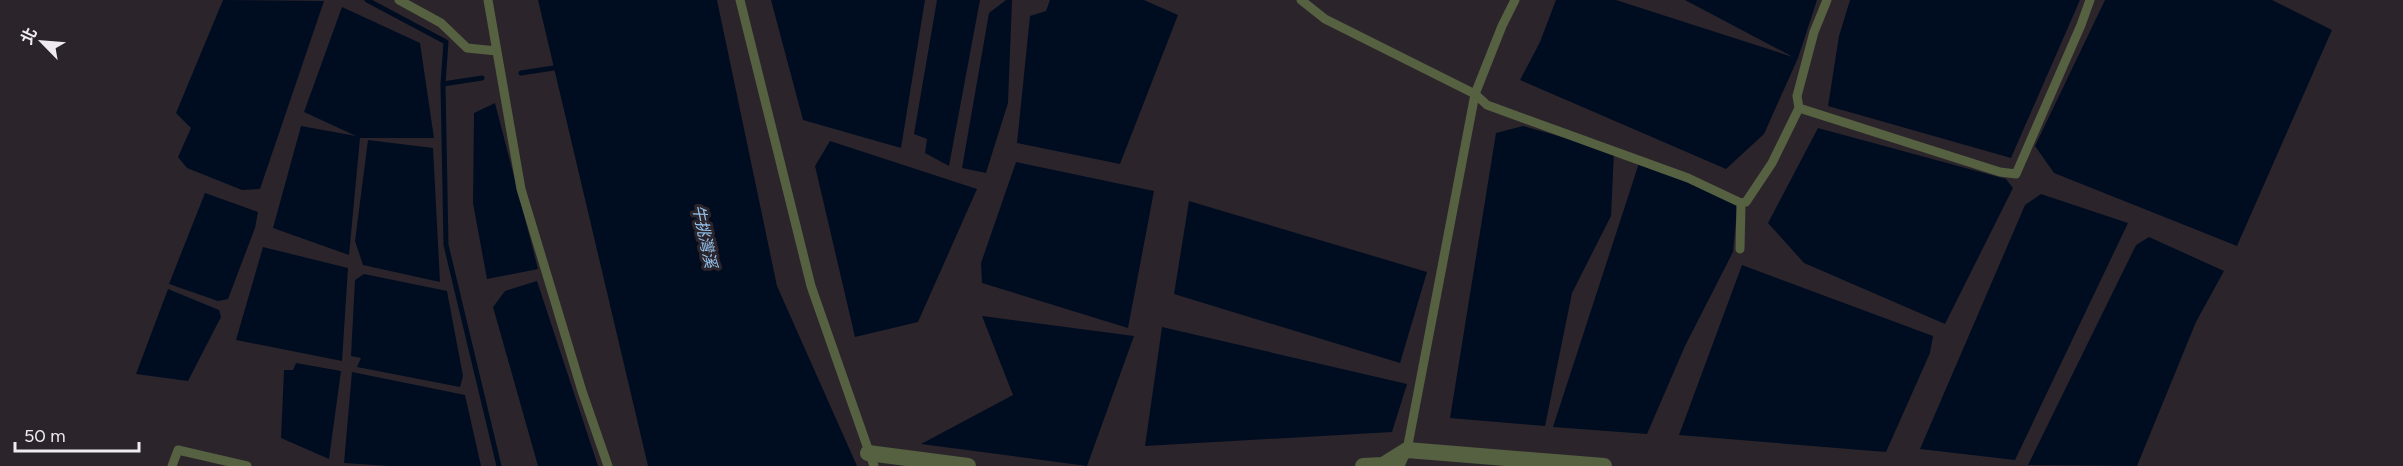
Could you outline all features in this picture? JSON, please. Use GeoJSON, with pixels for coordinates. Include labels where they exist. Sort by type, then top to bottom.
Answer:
{"type":"FeatureCollection","features":[{"type":"Feature","properties":{"kind":"street"},"geometry":{"type":"LineString","coordinates":[[1363,466],[1383,465],[1407,450],[1604,466]]}},
{"type":"Feature","properties":{"kind":"street"},"geometry":{"type":"LineString","coordinates":[[871,459],[968,466]]}},
{"type":"Feature","properties":{"kind":"lane"},"geometry":{"type":"LineString","coordinates":[[399,0],[441,23],[467,48],[497,51]]}},
{"type":"Feature","properties":{"kind":"lane"},"geometry":{"type":"LineString","coordinates":[[488,0],[521,189],[582,391],[608,466]]}},
{"type":"Feature","properties":{"kind":"lane"},"geometry":{"type":"LineString","coordinates":[[740,0],[811,286],[871,459]]}},
{"type":"Feature","properties":{"kind":"lane"},"geometry":{"type":"LineString","coordinates":[[1301,0],[1325,19],[1475,94],[1487,105],[1688,178],[1741,203],[1746,202],[1772,163],[1798,108],[1797,96],[1814,32],[1827,0]]}},
{"type":"Feature","properties":{"kind":"lane"},"geometry":{"type":"LineString","coordinates":[[1400,466],[1407,450],[1475,94],[1515,0]]}},
{"type":"Feature","properties":{"kind":"lane"},"geometry":{"type":"LineString","coordinates":[[1798,108],[2000,172],[2016,174],[2072,47],[2090,0]]}},
{"type":"Feature","properties":{"kind":"lane"},"geometry":{"type":"LineString","coordinates":[[1740,249],[1741,203]]}},
{"type":"Feature","properties":{"kind":"lane"},"geometry":{"type":"LineString","coordinates":[[172,466],[178,450],[246,466]]}},
{"type":"Feature","properties":{"kind":"water"},"geometry":{"type":"Polygon","coordinates":[[[223,0],[324,1],[260,189],[242,190],[187,168],[178,157],[191,128],[176,113],[223,0]]]}},
{"type":"Feature","properties":{"kind":"water","name":"牛挑灣溪"},"geometry":{"type":"Polygon","coordinates":[[[538,0],[717,0],[777,286],[857,466],[648,466],[538,0]]]}},
{"type":"Feature","properties":{"kind":"water"},"geometry":{"type":"Polygon","coordinates":[[[771,0],[925,0],[901,148],[803,120],[771,0]]]}},
{"type":"Feature","properties":{"kind":"water"},"geometry":{"type":"Polygon","coordinates":[[[937,0],[980,0],[949,166],[925,153],[927,139],[914,134],[937,0]]]}},
{"type":"Feature","properties":{"kind":"water"},"geometry":{"type":"Polygon","coordinates":[[[1006,0],[1012,0],[1008,103],[986,173],[962,168],[989,13],[1006,0]]]}},
{"type":"Feature","properties":{"kind":"water"},"geometry":{"type":"Polygon","coordinates":[[[1050,0],[1144,0],[1178,15],[1120,164],[1017,143],[1030,16],[1046,11],[1050,0]]]}},
{"type":"Feature","properties":{"kind":"water"},"geometry":{"type":"Polygon","coordinates":[[[1556,0],[1616,0],[1793,57],[1685,0],[1817,0],[1798,58],[1764,134],[1726,169],[1520,80],[1540,42],[1556,0]]]}},
{"type":"Feature","properties":{"kind":"water"},"geometry":{"type":"Polygon","coordinates":[[[1850,0],[2080,0],[2011,158],[1828,106],[1839,36],[1850,0]]]}},
{"type":"Feature","properties":{"kind":"water"},"geometry":{"type":"Polygon","coordinates":[[[2105,0],[2272,0],[2332,30],[2237,246],[2054,173],[2035,146],[2105,0]]]}},
{"type":"Feature","properties":{"kind":"water"},"geometry":{"type":"Polygon","coordinates":[[[342,7],[420,43],[434,138],[360,138],[349,255],[273,228],[301,126],[356,136],[304,112],[342,7]]]}},
{"type":"Feature","properties":{"kind":"water"},"geometry":{"type":"Polygon","coordinates":[[[495,103],[538,269],[487,279],[473,203],[474,113],[495,103]]]}},
{"type":"Feature","properties":{"kind":"water"},"geometry":{"type":"Polygon","coordinates":[[[1523,126],[1614,152],[1611,216],[1572,293],[1545,426],[1450,418],[1496,133],[1523,126]]]}},
{"type":"Feature","properties":{"kind":"water"},"geometry":{"type":"Polygon","coordinates":[[[1818,128],[2006,179],[2013,188],[1945,324],[1804,263],[1768,223],[1818,128]]]}},
{"type":"Feature","properties":{"kind":"water"},"geometry":{"type":"Polygon","coordinates":[[[368,140],[433,148],[440,282],[363,265],[355,241],[368,140]]]}},
{"type":"Feature","properties":{"kind":"water"},"geometry":{"type":"Polygon","coordinates":[[[830,141],[977,189],[918,322],[855,337],[815,166],[830,141]]]}},
{"type":"Feature","properties":{"kind":"water"},"geometry":{"type":"Polygon","coordinates":[[[1016,162],[1154,191],[1128,328],[982,283],[981,263],[1016,162]]]}},
{"type":"Feature","properties":{"kind":"water"},"geometry":{"type":"Polygon","coordinates":[[[1639,163],[1738,199],[1733,252],[1685,346],[1647,434],[1553,427],[1639,163]]]}},
{"type":"Feature","properties":{"kind":"water"},"geometry":{"type":"Polygon","coordinates":[[[205,193],[258,212],[255,228],[228,299],[218,301],[169,284],[205,193]]]}},
{"type":"Feature","properties":{"kind":"water"},"geometry":{"type":"Polygon","coordinates":[[[2041,194],[2128,223],[2015,460],[1920,449],[2025,205],[2041,194]]]}},
{"type":"Feature","properties":{"kind":"water"},"geometry":{"type":"Polygon","coordinates":[[[1189,201],[1427,272],[1400,363],[1174,294],[1189,201]]]}},
{"type":"Feature","properties":{"kind":"water"},"geometry":{"type":"Polygon","coordinates":[[[2149,237],[2224,271],[2196,322],[2137,466],[2028,465],[2136,245],[2149,237]]]}},
{"type":"Feature","properties":{"kind":"water"},"geometry":{"type":"Polygon","coordinates":[[[263,247],[348,268],[342,361],[236,340],[263,247]]]}},
{"type":"Feature","properties":{"kind":"water"},"geometry":{"type":"Polygon","coordinates":[[[1742,265],[1933,336],[1930,353],[1886,452],[1679,435],[1742,265]]]}},
{"type":"Feature","properties":{"kind":"water"},"geometry":{"type":"Polygon","coordinates":[[[364,274],[447,291],[463,376],[460,387],[357,367],[361,358],[351,356],[355,280],[364,274]]]}},
{"type":"Feature","properties":{"kind":"water"},"geometry":{"type":"Polygon","coordinates":[[[537,281],[598,466],[538,466],[493,307],[505,291],[537,281]]]}},
{"type":"Feature","properties":{"kind":"water"},"geometry":{"type":"Polygon","coordinates":[[[168,289],[219,310],[221,317],[188,381],[136,374],[168,289]]]}},
{"type":"Feature","properties":{"kind":"water"},"geometry":{"type":"Polygon","coordinates":[[[982,316],[1134,336],[1087,466],[921,444],[1013,395],[982,316]]]}},
{"type":"Feature","properties":{"kind":"water"},"geometry":{"type":"Polygon","coordinates":[[[1162,327],[1407,384],[1392,432],[1145,446],[1162,327]]]}},
{"type":"Feature","properties":{"kind":"water"},"geometry":{"type":"Polygon","coordinates":[[[296,363],[341,371],[329,459],[281,438],[284,370],[293,370],[296,363]]]}},
{"type":"Feature","properties":{"kind":"water"},"geometry":{"type":"Polygon","coordinates":[[[352,372],[465,395],[481,466],[389,466],[344,463],[352,372]]]}},
{"type":"Feature","properties":{"kind":"waterway"},"geometry":{"type":"LineString","coordinates":[[367,0],[446,42],[443,84]]}},
{"type":"Feature","properties":{"kind":"waterway"},"geometry":{"type":"LineString","coordinates":[[521,73],[560,67]]}},
{"type":"Feature","properties":{"kind":"waterway"},"geometry":{"type":"LineString","coordinates":[[482,78],[443,84],[446,245],[499,466]]}}]}
